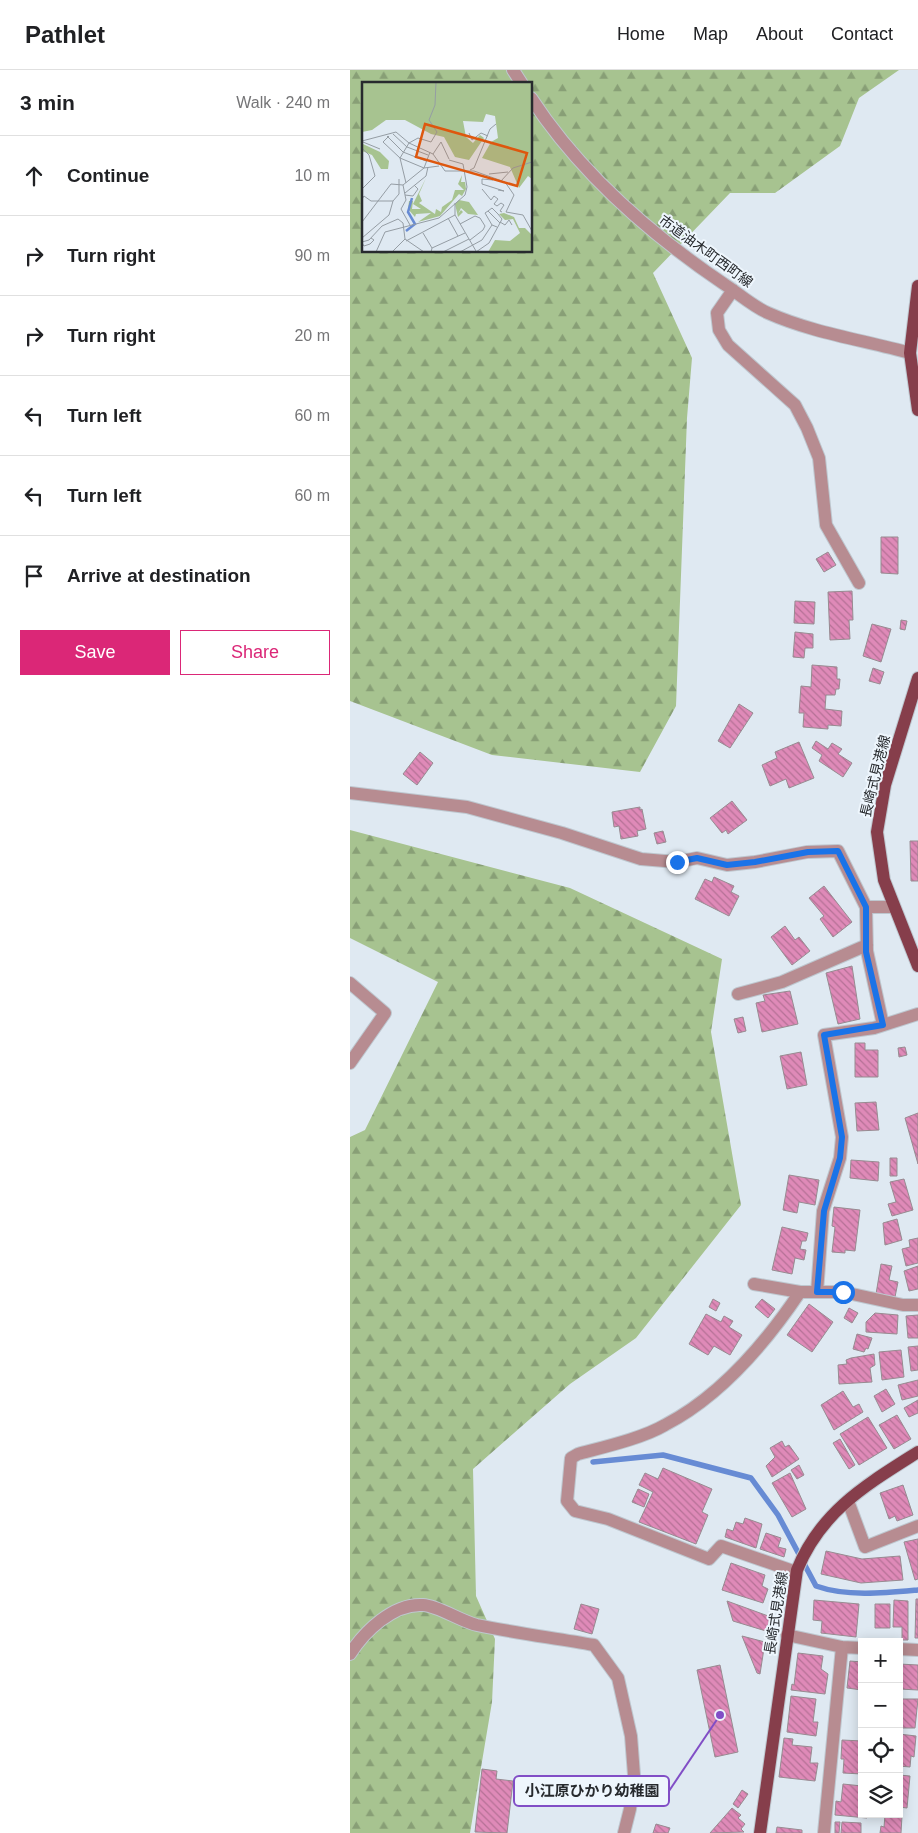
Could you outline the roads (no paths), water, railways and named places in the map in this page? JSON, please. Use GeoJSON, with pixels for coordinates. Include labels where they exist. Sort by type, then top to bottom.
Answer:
{"type":"FeatureCollection","features":[{"type":"Feature","properties":{"kind":"main road"},"geometry":{"type":"LineString","coordinates":[[918,286],[910,353],[918,410]]}},
{"type":"Feature","properties":{"kind":"main road","name":"長崎式見港線"},"geometry":{"type":"LineString","coordinates":[[918,678],[885,785],[877,832],[884,880],[918,966]]}},
{"type":"Feature","properties":{"kind":"main road","name":"長崎式見港線"},"geometry":{"type":"LineString","coordinates":[[760,1833],[796,1571],[807,1546],[820,1528],[868,1483],[918,1452]]}},
{"type":"Feature","properties":{"kind":"street"},"geometry":{"type":"LineString","coordinates":[[513,70],[521,82]]}},
{"type":"Feature","properties":{"kind":"street","name":"市道油木町西町線"},"geometry":{"type":"LineString","coordinates":[[532,99],[586,168],[644,224],[694,264],[767,313],[840,337],[910,353]]}},
{"type":"Feature","properties":{"kind":"street"},"geometry":{"type":"LineString","coordinates":[[733,290],[716,313],[719,330],[728,345],[795,406],[799,413],[819,458],[826,525],[859,583]]}},
{"type":"Feature","properties":{"kind":"street"},"geometry":{"type":"LineString","coordinates":[[350,793],[467,807],[562,833],[641,859],[677,862],[697,858],[727,865],[808,852],[838,851],[866,907],[866,945],[883,1025]]}},
{"type":"Feature","properties":{"kind":"street"},"geometry":{"type":"LineString","coordinates":[[866,907],[893,906]]}},
{"type":"Feature","properties":{"kind":"street"},"geometry":{"type":"LineString","coordinates":[[738,994],[782,982],[866,945]]}},
{"type":"Feature","properties":{"kind":"street"},"geometry":{"type":"LineString","coordinates":[[350,983],[385,1014],[350,1063]]}},
{"type":"Feature","properties":{"kind":"street"},"geometry":{"type":"LineString","coordinates":[[817,1292],[824,1211],[840,1158],[842,1137],[824,1035],[883,1025],[918,1014]]}},
{"type":"Feature","properties":{"kind":"street"},"geometry":{"type":"LineString","coordinates":[[754,1284],[800,1292],[843,1292],[903,1305],[918,1305]]}},
{"type":"Feature","properties":{"kind":"street"},"geometry":{"type":"LineString","coordinates":[[796,1571],[720,1546],[709,1559],[608,1519],[576,1512],[567,1501],[567,1495],[571,1458],[578,1454],[664,1426],[704,1401],[758,1348],[800,1292]]}},
{"type":"Feature","properties":{"kind":"street"},"geometry":{"type":"LineString","coordinates":[[848,1501],[865,1547],[918,1526]]}},
{"type":"Feature","properties":{"kind":"street"},"geometry":{"type":"LineString","coordinates":[[350,1654],[359,1640],[382,1618],[405,1609],[423,1605],[475,1624],[594,1645],[609,1663],[618,1678],[631,1736],[634,1775],[630,1809],[624,1833]]}},
{"type":"Feature","properties":{"kind":"street"},"geometry":{"type":"LineString","coordinates":[[787,1635],[842,1647],[858,1648]]}},
{"type":"Feature","properties":{"kind":"street"},"geometry":{"type":"LineString","coordinates":[[824,1833],[842,1647]]}},
{"type":"Feature","properties":{"kind":"street"},"geometry":{"type":"LineString","coordinates":[[903,1649],[918,1650]]}},
{"type":"Feature","properties":{"kind":"waterway"},"geometry":{"type":"LineString","coordinates":[[593,1462],[663,1455],[751,1478],[778,1515],[816,1586],[853,1593],[918,1590]]}},
{"type":"Feature","properties":{"kind":"place","name":"小江原ひかり幼稚園"},"geometry":{"type":"Point","coordinates":[720,1715]}}]}
